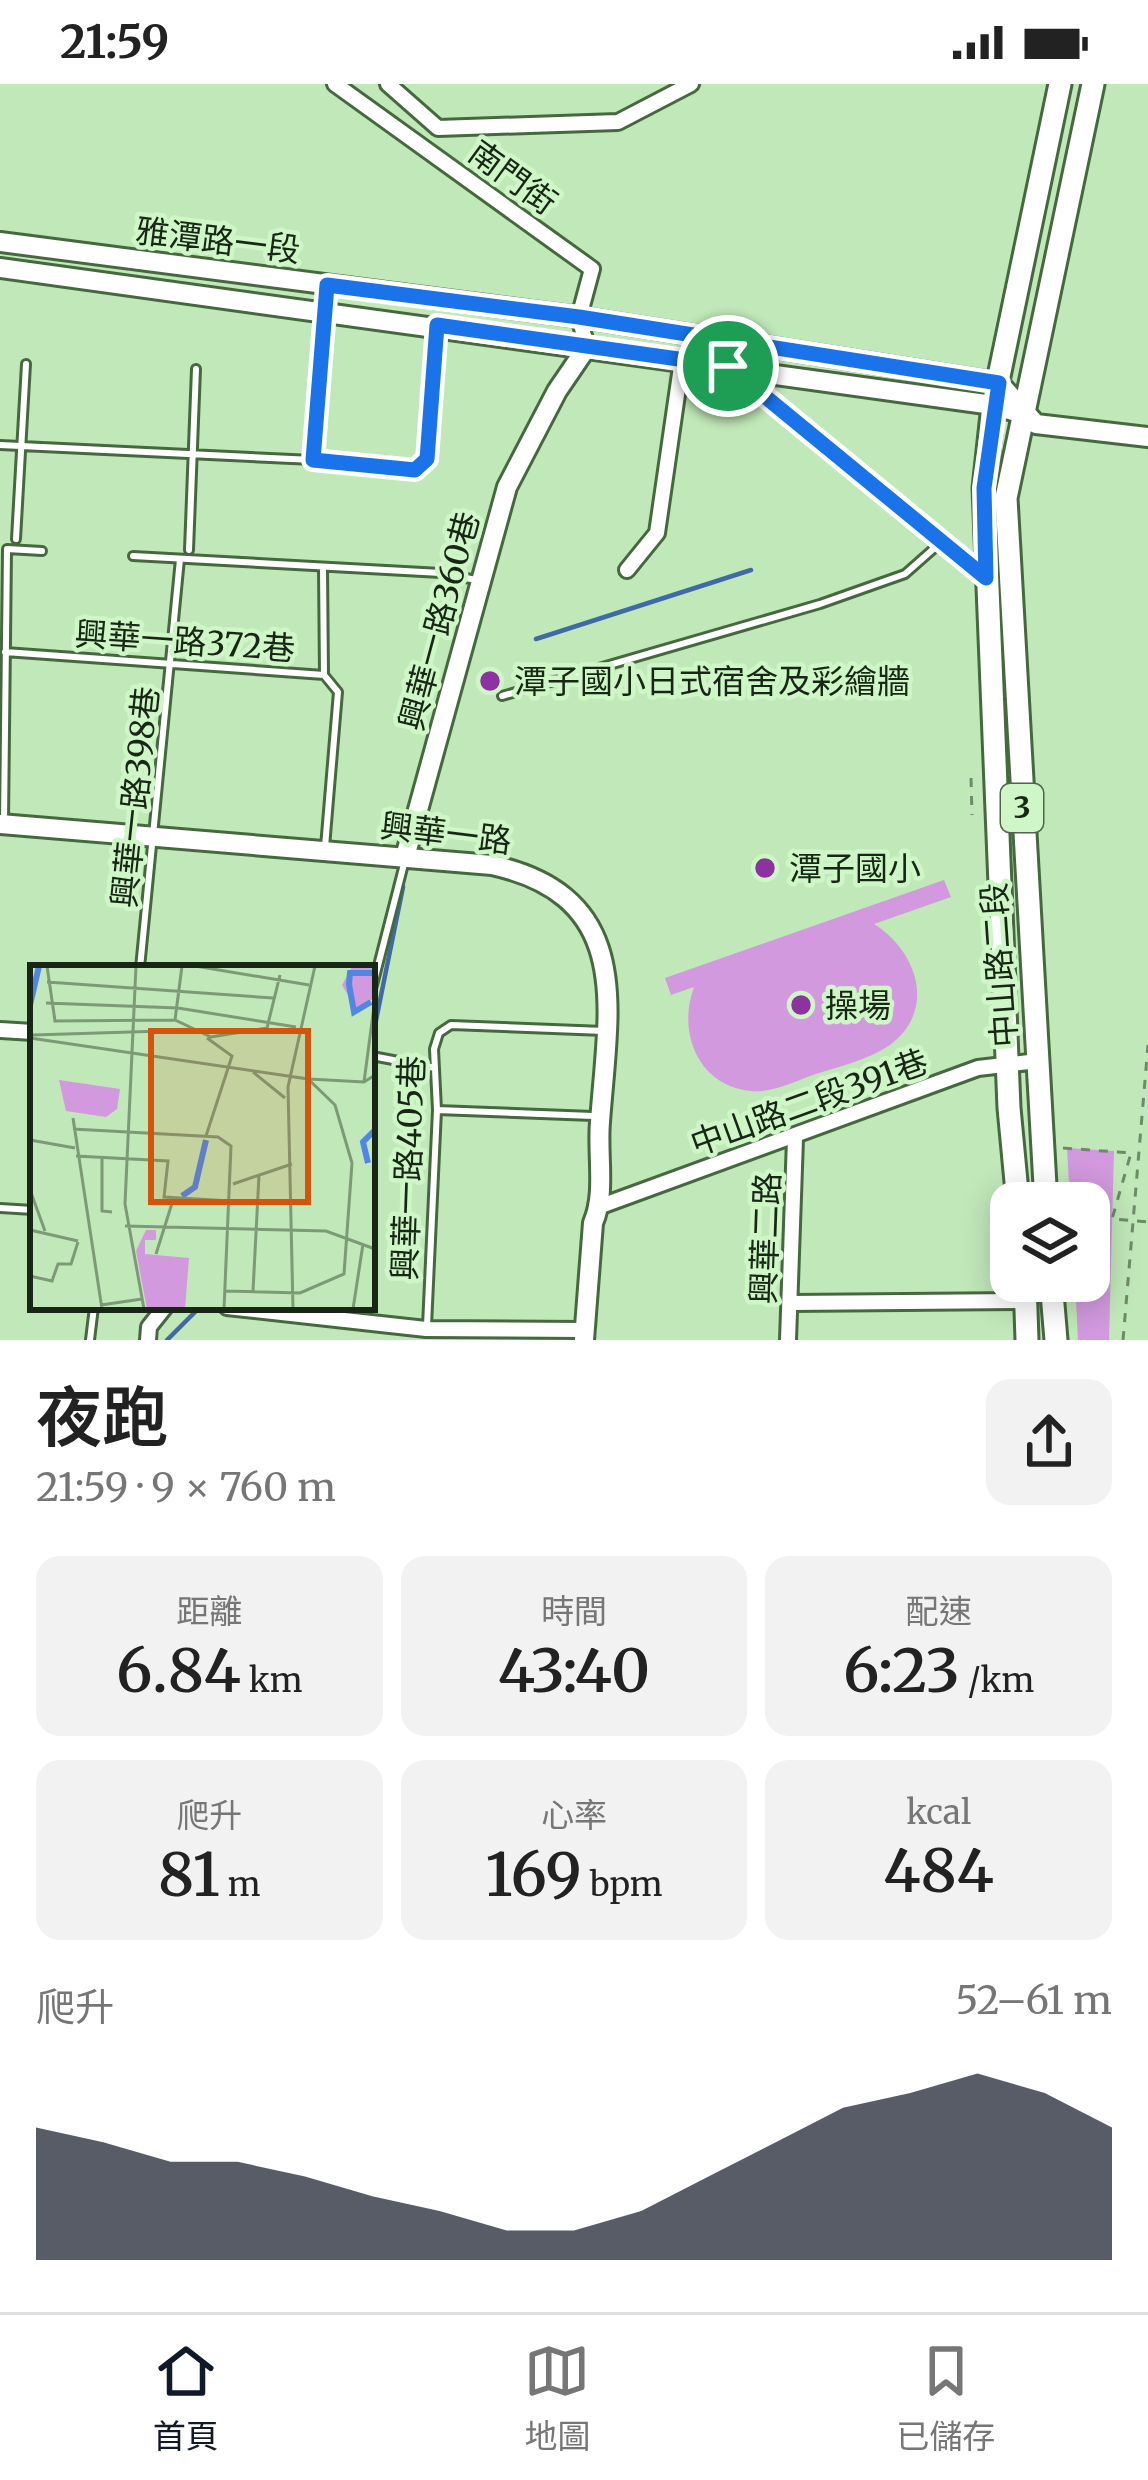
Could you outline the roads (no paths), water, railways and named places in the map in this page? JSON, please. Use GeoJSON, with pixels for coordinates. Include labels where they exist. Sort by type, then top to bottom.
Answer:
{"type":"FeatureCollection","features":[{"type":"Feature","properties":{"kind":"main road","name":"中山路二段"},"geometry":{"type":"LineString","coordinates":[[1016,1182],[984,488],[996,394],[1060,84]]}},
{"type":"Feature","properties":{"kind":"main road","name":"中山路二段"},"geometry":{"type":"LineString","coordinates":[[1045,1182],[1006,498],[1094,84]]}},
{"type":"Feature","properties":{"kind":"main road"},"geometry":{"type":"LineString","coordinates":[[1026,1302],[1028,1340]]}},
{"type":"Feature","properties":{"kind":"main road"},"geometry":{"type":"LineString","coordinates":[[1052,1302],[1055,1340]]}},
{"type":"Feature","properties":{"kind":"street","name":"南門街"},"geometry":{"type":"LineString","coordinates":[[335,84],[592,269],[579,317],[587,346]]}},
{"type":"Feature","properties":{"kind":"street"},"geometry":{"type":"LineString","coordinates":[[388,84],[438,128],[618,122],[691,84]]}},
{"type":"Feature","properties":{"kind":"street","name":"雅潭路一段"},"geometry":{"type":"LineString","coordinates":[[0,242],[579,317],[996,394],[1036,424],[1148,436]]}},
{"type":"Feature","properties":{"kind":"street","name":"雅潭路一段"},"geometry":{"type":"LineString","coordinates":[[0,268],[728,366],[996,394]]}},
{"type":"Feature","properties":{"kind":"street","name":"興華一路360巷"},"geometry":{"type":"LineString","coordinates":[[405,857],[452,699],[478,580],[506,487],[556,391],[587,346]]}},
{"type":"Feature","properties":{"kind":"street"},"geometry":{"type":"LineString","coordinates":[[627,570],[657,533],[682,360]]}},
{"type":"Feature","properties":{"kind":"street"},"geometry":{"type":"LineString","coordinates":[[728,366],[986,578]]}},
{"type":"Feature","properties":{"kind":"street","name":"興華一路"},"geometry":{"type":"LineString","coordinates":[[2,824],[492,865],[552,887],[591,927],[604,953],[598,1150],[601,1206],[593,1223],[585,1335]]}},
{"type":"Feature","properties":{"kind":"street","name":"中山路二段391巷"},"geometry":{"type":"LineString","coordinates":[[601,1206],[978,1067],[1038,1061]]}},
{"type":"Feature","properties":{"kind":"street","name":"興華二路"},"geometry":{"type":"LineString","coordinates":[[788,1340],[795,1138]]}},
{"type":"Feature","properties":{"kind":"street"},"geometry":{"type":"LineString","coordinates":[[790,1304],[990,1293]]}},
{"type":"Feature","properties":{"kind":"street"},"geometry":{"type":"LineString","coordinates":[[148,1340],[149,1328],[163,1310]]}},
{"type":"Feature","properties":{"kind":"street"},"geometry":{"type":"LineString","coordinates":[[254,1310],[427,1329],[585,1335]]}},
{"type":"Feature","properties":{"kind":"lane"},"geometry":{"type":"LineString","coordinates":[[313,460],[327,285]]}},
{"type":"Feature","properties":{"kind":"lane"},"geometry":{"type":"LineString","coordinates":[[0,445],[313,460],[415,470],[427,459],[437,325]]}},
{"type":"Feature","properties":{"kind":"lane"},"geometry":{"type":"LineString","coordinates":[[16,539],[26,364]]}},
{"type":"Feature","properties":{"kind":"lane"},"geometry":{"type":"LineString","coordinates":[[189,550],[196,369]]}},
{"type":"Feature","properties":{"kind":"lane"},"geometry":{"type":"LineString","coordinates":[[502,696],[905,574],[942,542]]}},
{"type":"Feature","properties":{"kind":"lane"},"geometry":{"type":"LineString","coordinates":[[2,824],[8,549],[42,551]]}},
{"type":"Feature","properties":{"kind":"lane"},"geometry":{"type":"LineString","coordinates":[[133,556],[441,573],[478,580]]}},
{"type":"Feature","properties":{"kind":"lane","name":"興華一路398巷"},"geometry":{"type":"LineString","coordinates":[[140,965],[180,559]]}},
{"type":"Feature","properties":{"kind":"lane"},"geometry":{"type":"LineString","coordinates":[[322,568],[324,675]]}},
{"type":"Feature","properties":{"kind":"lane","name":"興華一路372巷"},"geometry":{"type":"LineString","coordinates":[[5,652],[324,675],[338,692],[325,851]]}},
{"type":"Feature","properties":{"kind":"lane"},"geometry":{"type":"LineString","coordinates":[[375,976],[405,857]]}},
{"type":"Feature","properties":{"kind":"lane","name":"興華一路405巷"},"geometry":{"type":"LineString","coordinates":[[427,1329],[439,1033],[451,1025],[605,1030]]}},
{"type":"Feature","properties":{"kind":"lane"},"geometry":{"type":"LineString","coordinates":[[376,1057],[435,1068]]}},
{"type":"Feature","properties":{"kind":"lane"},"geometry":{"type":"LineString","coordinates":[[437,1110],[593,1117]]}},
{"type":"Feature","properties":{"kind":"lane"},"geometry":{"type":"LineString","coordinates":[[0,1208],[30,1210]]}},
{"type":"Feature","properties":{"kind":"lane"},"geometry":{"type":"LineString","coordinates":[[90,1340],[94,1310]]}},
{"type":"Feature","properties":{"kind":"waterway"},"geometry":{"type":"LineString","coordinates":[[536,639],[751,570]]}},
{"type":"Feature","properties":{"kind":"waterway"},"geometry":{"type":"LineString","coordinates":[[375,1025],[403,887]]}},
{"type":"Feature","properties":{"kind":"waterway"},"geometry":{"type":"LineString","coordinates":[[167,1340],[197,1310]]}},
{"type":"Feature","properties":{"kind":"place","name":"潭子國小日式宿舍及彩繪牆"},"geometry":{"type":"Point","coordinates":[490,681]}},
{"type":"Feature","properties":{"kind":"place","name":"潭子國小"},"geometry":{"type":"Point","coordinates":[765,868]}},
{"type":"Feature","properties":{"kind":"place","name":"操場"},"geometry":{"type":"Point","coordinates":[801,1005]}}]}
